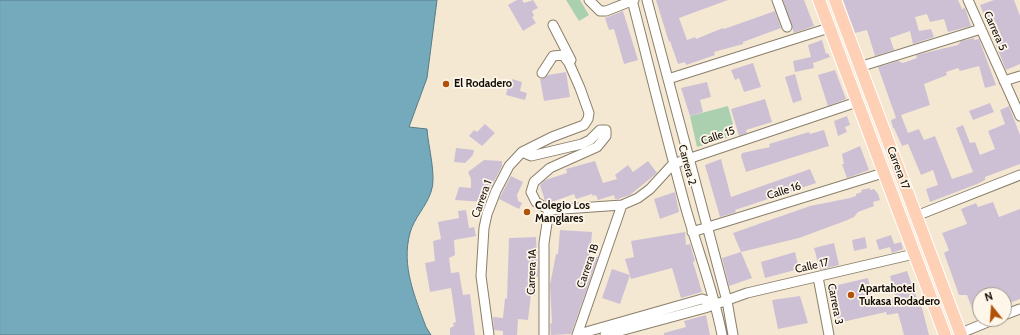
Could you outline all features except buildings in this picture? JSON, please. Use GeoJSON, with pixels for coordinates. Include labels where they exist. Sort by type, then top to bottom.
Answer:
{"type":"FeatureCollection","features":[{"type":"Feature","properties":{"kind":"main road","name":"Carrera 17"},"geometry":{"type":"LineString","coordinates":[[819,0],[945,335]]}},
{"type":"Feature","properties":{"kind":"main road","name":"Carrera 17"},"geometry":{"type":"LineString","coordinates":[[835,0],[961,334]]}},
{"type":"Feature","properties":{"kind":"street"},"geometry":{"type":"LineString","coordinates":[[589,0],[600,11],[606,11],[633,0]]}},
{"type":"Feature","properties":{"kind":"street","name":"Carrera 2"},"geometry":{"type":"LineString","coordinates":[[633,0],[692,232],[716,304],[722,335]]}},
{"type":"Feature","properties":{"kind":"street","name":"Carrera 2"},"geometry":{"type":"LineString","coordinates":[[647,0],[688,159],[727,301],[733,335]]}},
{"type":"Feature","properties":{"kind":"street"},"geometry":{"type":"LineString","coordinates":[[777,0],[787,27]]}},
{"type":"Feature","properties":{"kind":"street","name":"Carrera 5"},"geometry":{"type":"LineString","coordinates":[[968,0],[1020,116]]}},
{"type":"Feature","properties":{"kind":"street"},"geometry":{"type":"LineString","coordinates":[[553,26],[572,61],[580,88]]}},
{"type":"Feature","properties":{"kind":"street"},"geometry":{"type":"LineString","coordinates":[[668,79],[829,28]]}},
{"type":"Feature","properties":{"kind":"street"},"geometry":{"type":"LineString","coordinates":[[860,67],[981,29]]}},
{"type":"Feature","properties":{"kind":"street"},"geometry":{"type":"LineString","coordinates":[[542,73],[553,56],[563,55],[569,63],[580,88]]}},
{"type":"Feature","properties":{"kind":"street"},"geometry":{"type":"LineString","coordinates":[[1004,81],[1020,76]]}},
{"type":"Feature","properties":{"kind":"street","name":"Carrera 1"},"geometry":{"type":"LineString","coordinates":[[489,335],[481,276],[484,228],[487,214],[496,191],[509,166],[522,152],[552,137],[584,125],[590,113],[580,88]]}},
{"type":"Feature","properties":{"kind":"street","name":"Calle 15"},"geometry":{"type":"LineString","coordinates":[[549,210],[622,205],[638,198],[650,189],[674,164],[857,102]]}},
{"type":"Feature","properties":{"kind":"street"},"geometry":{"type":"LineString","coordinates":[[522,152],[531,156],[582,144],[590,140],[600,130],[606,130],[606,136],[597,146],[550,168],[534,182],[531,192],[536,202],[549,210]]}},
{"type":"Feature","properties":{"kind":"street","name":"Calle 16"},"geometry":{"type":"LineString","coordinates":[[692,232],[884,173]]}},
{"type":"Feature","properties":{"kind":"street"},"geometry":{"type":"LineString","coordinates":[[916,216],[1020,175]]}},
{"type":"Feature","properties":{"kind":"street","name":"Carrera 1B"},"geometry":{"type":"LineString","coordinates":[[577,335],[622,205]]}},
{"type":"Feature","properties":{"kind":"street","name":"Carrera 1A"},"geometry":{"type":"LineString","coordinates":[[544,335],[544,243],[549,210]]}},
{"type":"Feature","properties":{"kind":"street","name":"Calle 17"},"geometry":{"type":"LineString","coordinates":[[582,335],[586,332],[716,304],[747,293],[914,254]]}},
{"type":"Feature","properties":{"kind":"street","name":"Carrera 3"},"geometry":{"type":"LineString","coordinates":[[818,277],[829,335]]}},
{"type":"Feature","properties":{"kind":"street","name":"Calle 17"},"geometry":{"type":"LineString","coordinates":[[606,335],[656,317]]}},
{"type":"Feature","properties":{"kind":"street"},"geometry":{"type":"LineString","coordinates":[[961,334],[977,327]]}},
{"type":"Feature","properties":{"kind":"green space"},"geometry":{"type":"Polygon","coordinates":[[[566,0],[580,0],[589,15],[579,21],[566,0]]]}},
{"type":"Feature","properties":{"kind":"green space"},"geometry":{"type":"Polygon","coordinates":[[[728,106],[736,135],[697,147],[690,116],[728,106]]]}},
{"type":"Feature","properties":{"kind":"water"},"geometry":{"type":"Polygon","coordinates":[[[0,0],[437,0],[427,78],[409,127],[427,129],[433,170],[433,186],[410,233],[407,257],[410,281],[426,327],[431,335],[0,335],[0,0]]]}},
{"type":"Feature","properties":{"kind":"place","name":"El Rodadero"},"geometry":{"type":"Point","coordinates":[446,84]}},
{"type":"Feature","properties":{"kind":"place","name":"Colegio Los Manglares"},"geometry":{"type":"Point","coordinates":[527,212]}},
{"type":"Feature","properties":{"kind":"place","name":"Apartahotel Tukasa Rodadero"},"geometry":{"type":"Point","coordinates":[851,295]}}]}
